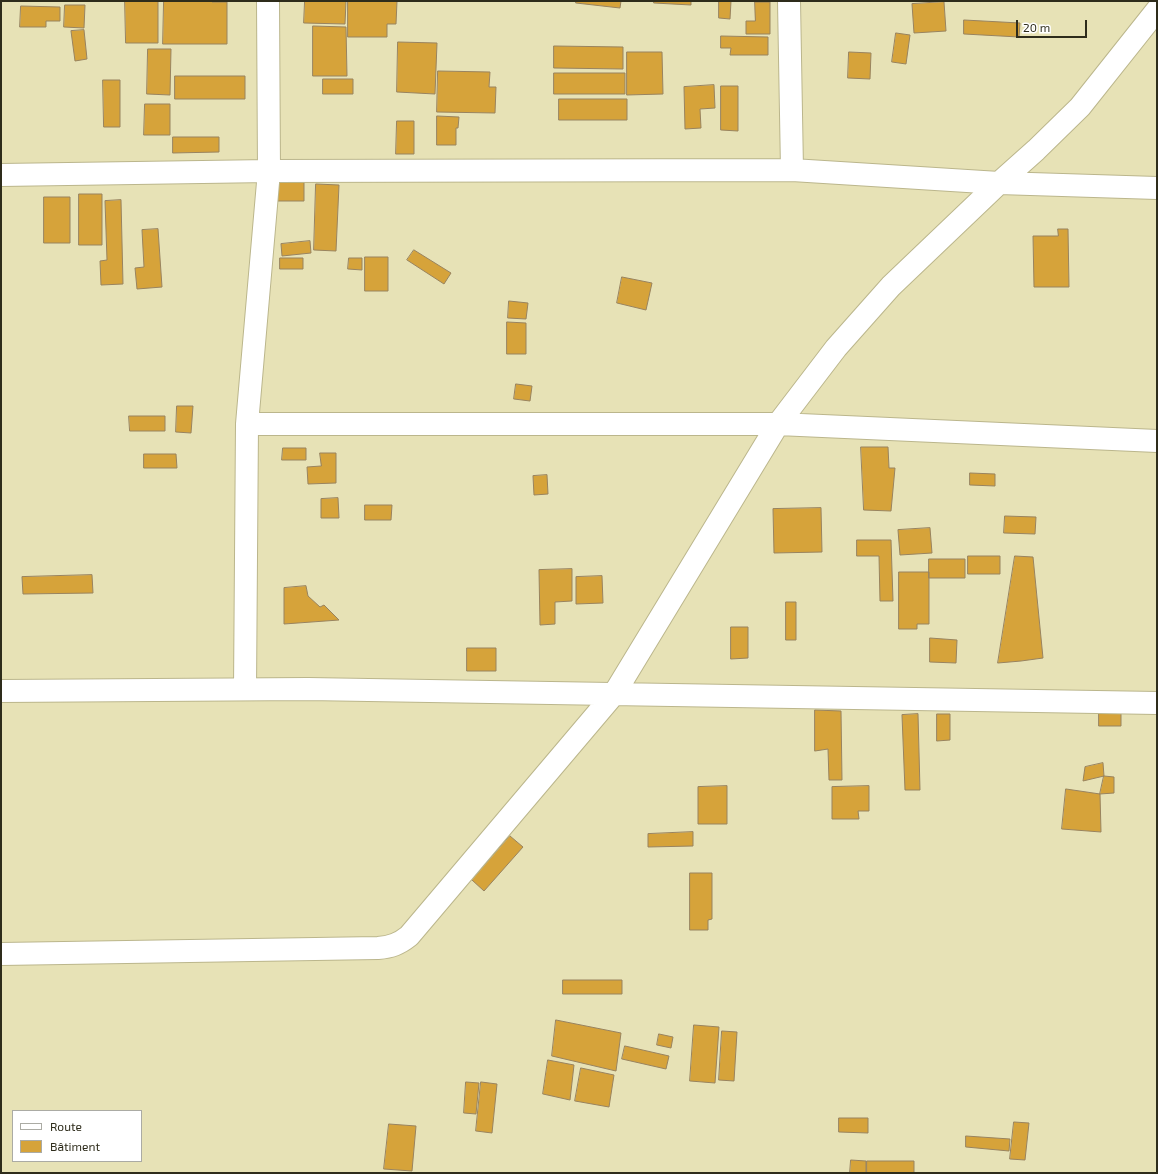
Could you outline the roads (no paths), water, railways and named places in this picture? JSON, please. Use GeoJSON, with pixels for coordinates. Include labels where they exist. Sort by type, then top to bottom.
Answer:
{"type":"FeatureCollection","features":[{"type":"Feature","properties":{"kind":"street"},"geometry":{"type":"LineString","coordinates":[[246,689],[248,424],[269,171],[268,1]]}},
{"type":"Feature","properties":{"kind":"street"},"geometry":{"type":"LineString","coordinates":[[790,1],[792,170]]}},
{"type":"Feature","properties":{"kind":"street"},"geometry":{"type":"LineString","coordinates":[[1,954],[391,947],[409,936],[422,923],[614,694],[778,424],[836,348],[891,286],[1080,107],[1157,10]]}},
{"type":"Feature","properties":{"kind":"street"},"geometry":{"type":"LineString","coordinates":[[1,175],[269,171],[792,170],[1000,183],[1157,188]]}},
{"type":"Feature","properties":{"kind":"street"},"geometry":{"type":"LineString","coordinates":[[248,424],[778,424],[1157,441]]}},
{"type":"Feature","properties":{"kind":"street"},"geometry":{"type":"LineString","coordinates":[[1,691],[246,689],[1157,703]]}}]}
